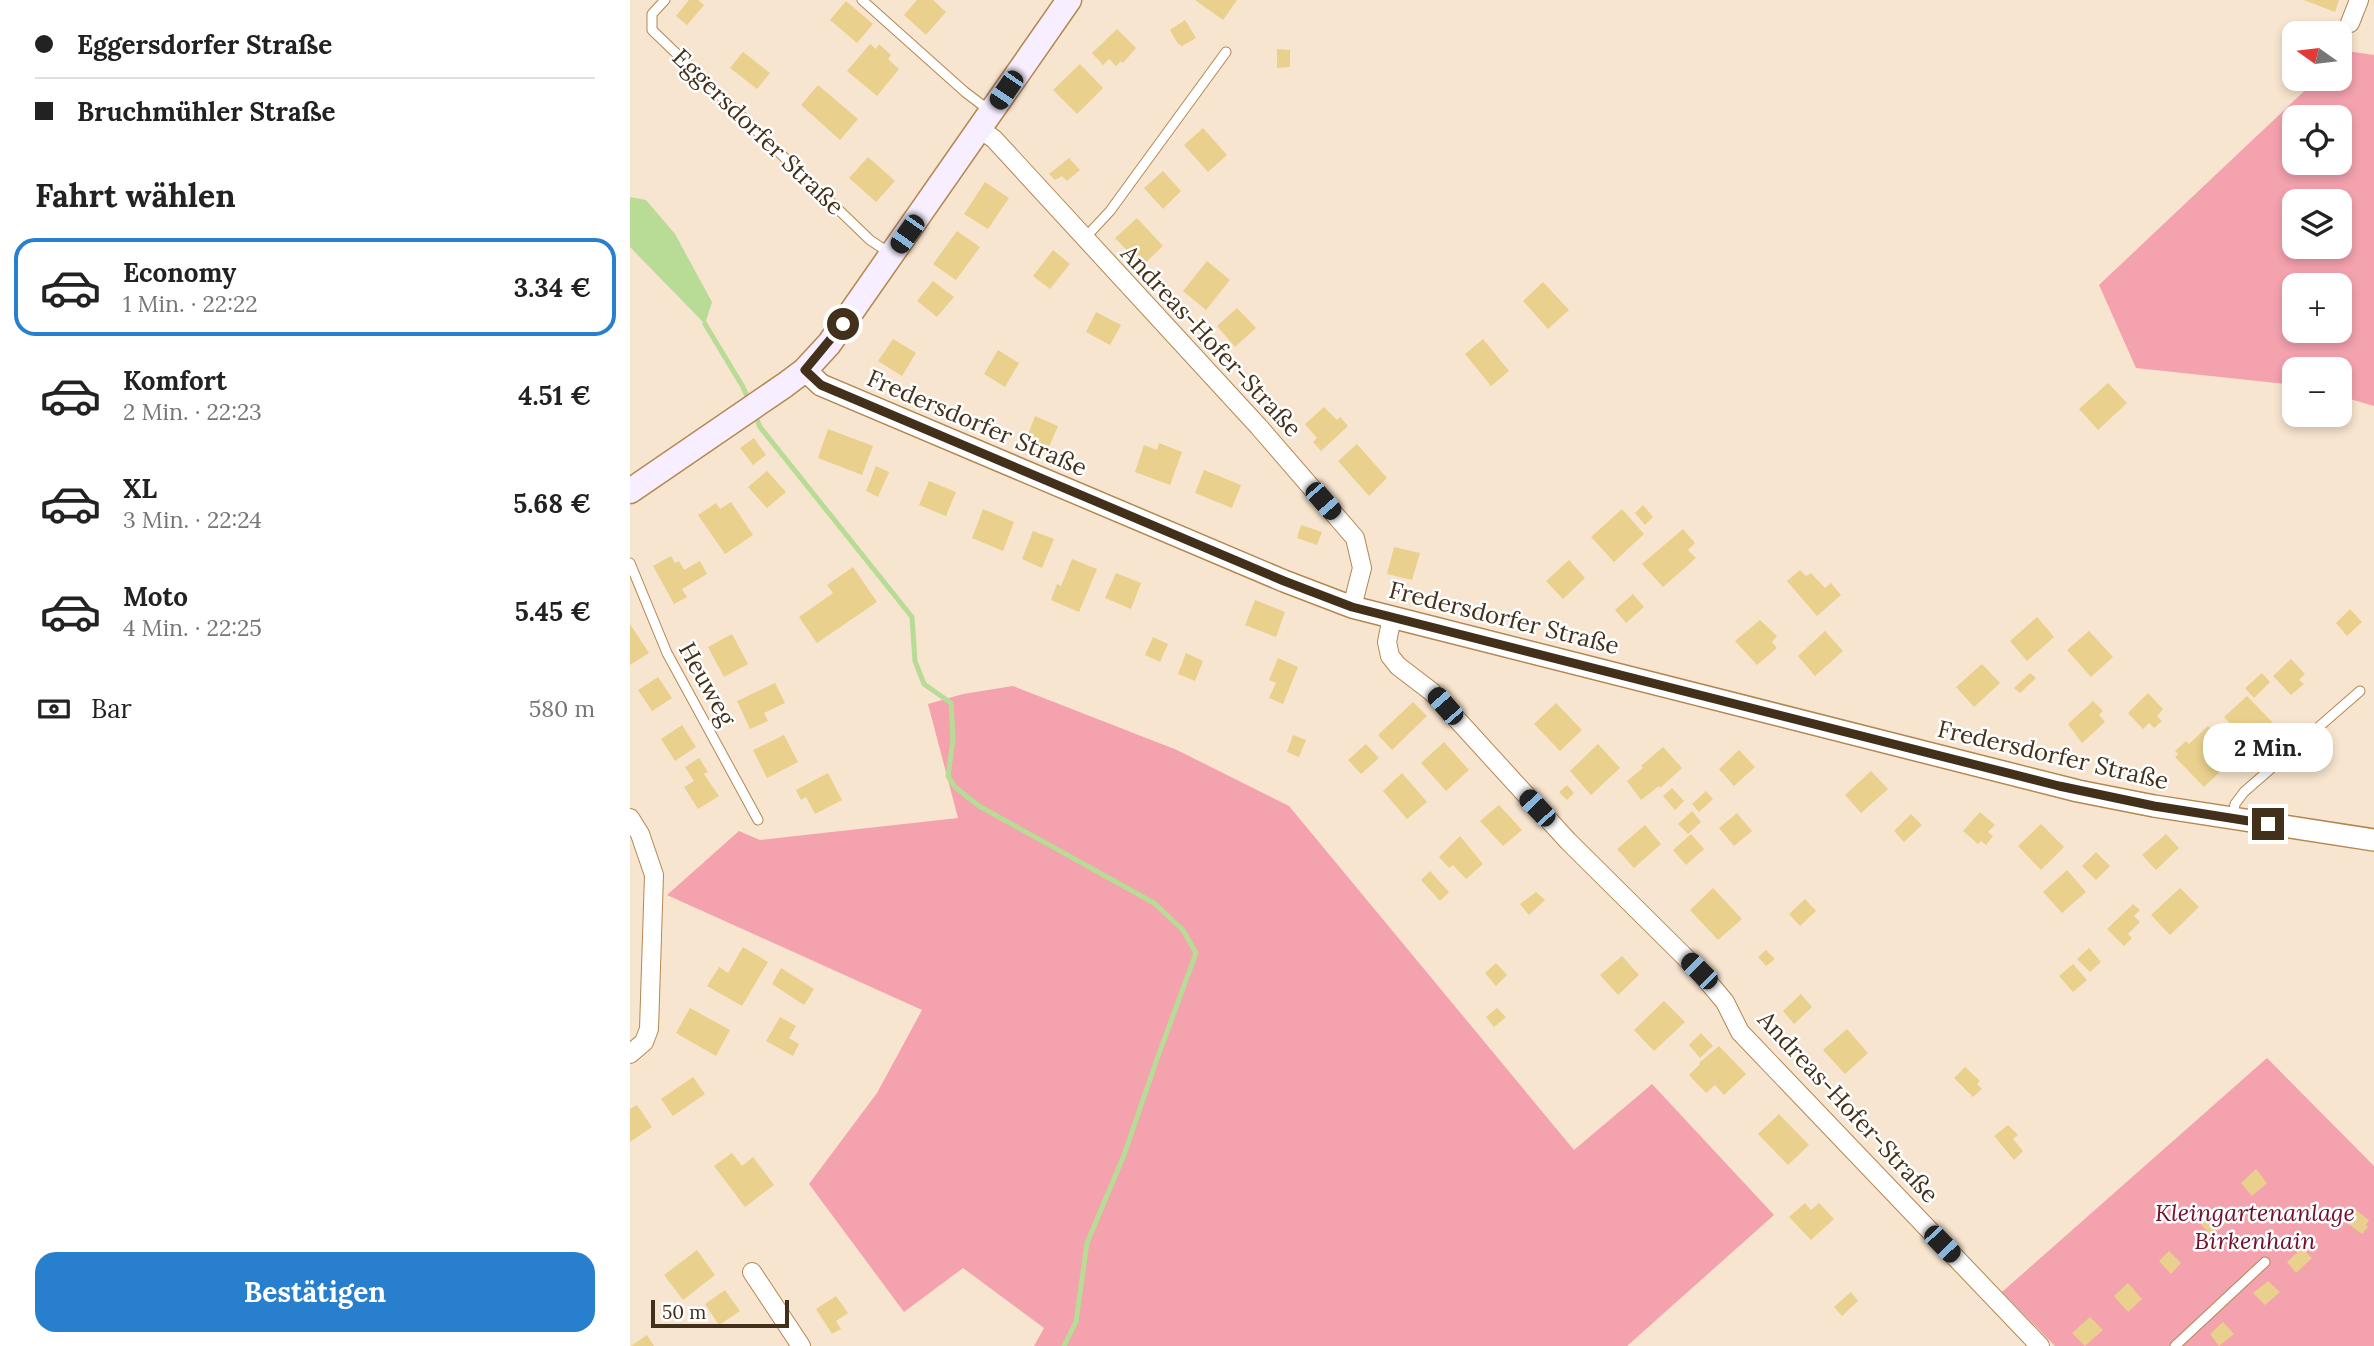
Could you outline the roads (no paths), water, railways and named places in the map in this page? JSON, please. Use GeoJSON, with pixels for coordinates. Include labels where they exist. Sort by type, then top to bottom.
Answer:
{"type":"FeatureCollection","features":[{"type":"Feature","properties":{"kind":"main road"},"geometry":{"type":"LineString","coordinates":[[630,491],[805,370],[829,344],[1069,0]]}},
{"type":"Feature","properties":{"kind":"street"},"geometry":{"type":"LineString","coordinates":[[2351,21],[2359,0]]}},
{"type":"Feature","properties":{"kind":"street","name":"Andreas-Hofer-Straße"},"geometry":{"type":"LineString","coordinates":[[986,120],[994,139],[1259,426],[1355,538],[1362,568],[1352,607]]}},
{"type":"Feature","properties":{"kind":"street","name":"Fredersdorfer Straße"},"geometry":{"type":"LineString","coordinates":[[805,370],[821,385],[1284,581],[1352,607],[2044,782],[2154,806],[2374,840]]}},
{"type":"Feature","properties":{"kind":"street","name":"Andreas-Hofer-Straße"},"geometry":{"type":"LineString","coordinates":[[1392,617],[1387,642],[1390,656],[1398,666],[1432,692],[1559,832],[1699,971],[1725,1002],[1740,1032],[2040,1346]]}},
{"type":"Feature","properties":{"kind":"street"},"geometry":{"type":"LineString","coordinates":[[630,818],[640,834],[654,874],[649,1029],[644,1042],[630,1055]]}},
{"type":"Feature","properties":{"kind":"street"},"geometry":{"type":"LineString","coordinates":[[752,1272],[801,1346]]}},
{"type":"Feature","properties":{"kind":"lane","name":"Eggersdorfer Straße"},"geometry":{"type":"LineString","coordinates":[[665,0],[652,14],[652,30],[870,240],[892,255]]}},
{"type":"Feature","properties":{"kind":"lane"},"geometry":{"type":"LineString","coordinates":[[862,0],[965,92],[986,120]]}},
{"type":"Feature","properties":{"kind":"lane"},"geometry":{"type":"LineString","coordinates":[[1084,239],[1110,211],[1226,52]]}},
{"type":"Feature","properties":{"kind":"lane","name":"Heuweg"},"geometry":{"type":"LineString","coordinates":[[630,563],[667,653],[758,820]]}},
{"type":"Feature","properties":{"kind":"lane"},"geometry":{"type":"LineString","coordinates":[[2228,817],[2244,792],[2360,691]]}},
{"type":"Feature","properties":{"kind":"lane"},"geometry":{"type":"LineString","coordinates":[[2175,1346],[2265,1262]]}},
{"type":"Feature","properties":{"kind":"waterway"},"geometry":{"type":"LineString","coordinates":[[705,324],[750,403]]}},
{"type":"Feature","properties":{"kind":"waterway"},"geometry":{"type":"LineString","coordinates":[[755,415],[760,427],[912,617],[915,661],[924,684],[951,703],[953,740],[948,776],[955,787],[979,806],[1154,903],[1183,930],[1196,953],[1124,1155],[1087,1243],[1076,1322],[1064,1346]]}},
{"type":"Feature","properties":{"kind":"park label","name":"Kleingartenanlage Birkenhain"},"geometry":{"type":"Point","coordinates":[2255,1227]}}]}
